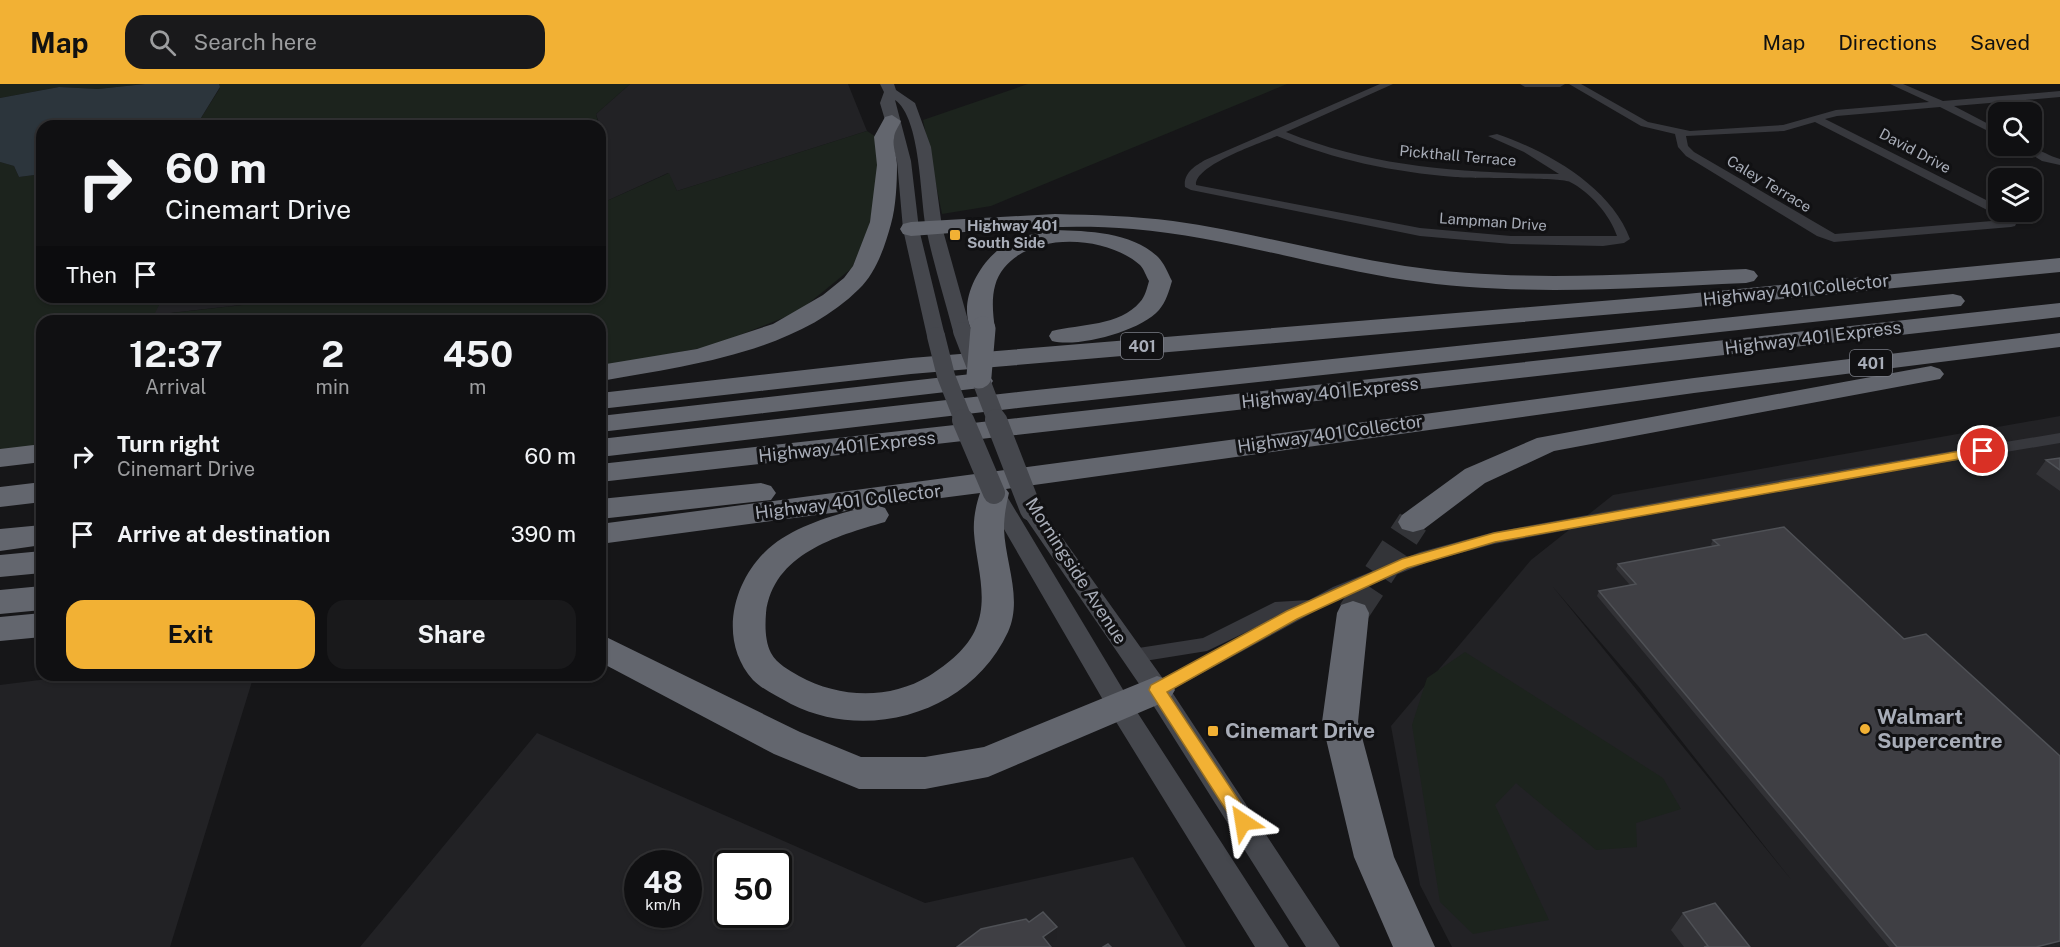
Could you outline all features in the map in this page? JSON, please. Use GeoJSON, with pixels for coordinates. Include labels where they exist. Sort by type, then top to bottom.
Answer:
{"type":"FeatureCollection","features":[{"type":"Feature","properties":{"kind":"highway"},"geometry":{"type":"LineString","coordinates":[[606,372],[700,356],[782,329],[831,300],[852,283],[864,266],[881,222],[887,165],[884,137],[892,121]]}},
{"type":"Feature","properties":{"kind":"highway"},"geometry":{"type":"LineString","coordinates":[[911,229],[1054,220],[1133,223],[1175,228],[1406,273],[1497,282],[1616,282],[1900,267],[1946,276]]}},
{"type":"Feature","properties":{"kind":"highway"},"geometry":{"type":"LineString","coordinates":[[911,366],[934,359],[1092,331],[1126,322],[1147,309],[1161,293],[1162,276],[1155,265],[1135,250],[1093,237],[1059,236],[1022,244],[1005,252],[986,278],[972,330],[979,376]]}},
{"type":"Feature","properties":{"kind":"highway","name":"Highway 401 Collector"},"geometry":{"type":"LineString","coordinates":[[606,400],[911,366],[1686,301],[2060,265]]}},
{"type":"Feature","properties":{"kind":"highway","name":"Highway 401 Express"},"geometry":{"type":"LineString","coordinates":[[606,447],[1026,399],[2060,290]]}},
{"type":"Feature","properties":{"kind":"highway"},"geometry":{"type":"LineString","coordinates":[[606,423],[881,391],[1663,309],[1686,301]]}},
{"type":"Feature","properties":{"kind":"highway","name":"Highway 401 Express"},"geometry":{"type":"LineString","coordinates":[[606,472],[2060,310]]}},
{"type":"Feature","properties":{"kind":"highway","name":"Highway 401 Collector"},"geometry":{"type":"LineString","coordinates":[[606,534],[999,502],[1682,385],[2060,340]]}},
{"type":"Feature","properties":{"kind":"highway"},"geometry":{"type":"LineString","coordinates":[[1413,522],[1475,476],[1547,444],[2060,352]]}},
{"type":"Feature","properties":{"kind":"highway"},"geometry":{"type":"LineString","coordinates":[[0,458],[36,454]]}},
{"type":"Feature","properties":{"kind":"highway"},"geometry":{"type":"LineString","coordinates":[[0,473],[36,468]]}},
{"type":"Feature","properties":{"kind":"highway"},"geometry":{"type":"LineString","coordinates":[[606,508],[950,475],[999,502]]}},
{"type":"Feature","properties":{"kind":"highway"},"geometry":{"type":"LineString","coordinates":[[0,497],[36,493]]}},
{"type":"Feature","properties":{"kind":"highway"},"geometry":{"type":"LineString","coordinates":[[954,497],[999,502],[993,630],[975,659],[945,685],[906,703],[856,709],[805,697],[765,670],[747,634],[753,590],[770,565],[787,549],[836,524],[954,497]]}},
{"type":"Feature","properties":{"kind":"highway"},"geometry":{"type":"LineString","coordinates":[[0,510],[36,507]]}},
{"type":"Feature","properties":{"kind":"highway"},"geometry":{"type":"LineString","coordinates":[[0,540],[36,536]]}},
{"type":"Feature","properties":{"kind":"highway"},"geometry":{"type":"LineString","coordinates":[[0,566],[36,563]]}},
{"type":"Feature","properties":{"kind":"highway"},"geometry":{"type":"LineString","coordinates":[[0,602],[36,599]]}},
{"type":"Feature","properties":{"kind":"highway"},"geometry":{"type":"LineString","coordinates":[[1353,613],[1340,722],[1374,857],[1414,947]]}},
{"type":"Feature","properties":{"kind":"highway"},"geometry":{"type":"LineString","coordinates":[[0,629],[36,626]]}},
{"type":"Feature","properties":{"kind":"highway"},"geometry":{"type":"LineString","coordinates":[[606,650],[787,743],[859,773],[925,773],[988,762],[1157,690]]}},
{"type":"Feature","properties":{"kind":"main road","name":"Morningside Avenue"},"geometry":{"type":"LineString","coordinates":[[889,88],[887,103],[904,161],[911,229],[940,356],[956,402],[999,502],[1119,705],[1273,947]]}},
{"type":"Feature","properties":{"kind":"main road","name":"Morningside Avenue"},"geometry":{"type":"LineString","coordinates":[[889,88],[908,103],[924,147],[934,227],[972,330]]}},
{"type":"Feature","properties":{"kind":"main road","name":"Morningside Avenue"},"geometry":{"type":"LineString","coordinates":[[979,376],[1031,510],[1157,690],[1324,947]]}},
{"type":"Feature","properties":{"kind":"street"},"geometry":{"type":"LineString","coordinates":[[1278,133],[1388,84]]}},
{"type":"Feature","properties":{"kind":"street"},"geometry":{"type":"LineString","coordinates":[[1525,84],[1560,84]]}},
{"type":"Feature","properties":{"kind":"street"},"geometry":{"type":"LineString","coordinates":[[1574,84],[1629,117],[1645,124],[1680,133],[1784,128],[1836,113],[2060,94]]}},
{"type":"Feature","properties":{"kind":"street"},"geometry":{"type":"LineString","coordinates":[[1895,84],[1942,104],[1988,128]]}},
{"type":"Feature","properties":{"kind":"street"},"geometry":{"type":"LineString","coordinates":[[2014,84],[2041,95]]}},
{"type":"Feature","properties":{"kind":"street","name":"David Drive"},"geometry":{"type":"LineString","coordinates":[[1817,119],[1988,206]]}},
{"type":"Feature","properties":{"kind":"street","name":"Pickthall Terrace"},"geometry":{"type":"LineString","coordinates":[[1278,133],[1327,152],[1415,170],[1488,176],[1569,177]]}},
{"type":"Feature","properties":{"kind":"street","name":"Lampman Drive"},"geometry":{"type":"LineString","coordinates":[[1278,133],[1209,162],[1197,170],[1191,178],[1191,188],[1420,232],[1511,240],[1603,242],[1624,239],[1601,201],[1523,146],[1493,136]]}},
{"type":"Feature","properties":{"kind":"street","name":"Caley Terrace"},"geometry":{"type":"LineString","coordinates":[[1680,133],[1683,147],[1690,154],[1821,233],[1834,238],[1856,238]]}},
{"type":"Feature","properties":{"kind":"street"},"geometry":{"type":"LineString","coordinates":[[2041,156],[2060,162]]}},
{"type":"Feature","properties":{"kind":"street","name":"David Drive"},"geometry":{"type":"LineString","coordinates":[[1856,238],[2011,222]]}},
{"type":"Feature","properties":{"kind":"street"},"geometry":{"type":"LineString","coordinates":[[1157,690],[1315,604],[1402,564],[1494,538],[1791,483],[2060,438]]}},
{"type":"Feature","properties":{"kind":"street"},"geometry":{"type":"LineString","coordinates":[[1132,656],[1207,644],[1281,607],[1315,604]]}},
{"type":"Feature","properties":{"kind":"shaded area"},"geometry":{"type":"Polygon","coordinates":[[[0,84],[145,84],[98,89],[59,87],[0,98],[0,84]]]}},
{"type":"Feature","properties":{"kind":"shaded area"},"geometry":{"type":"Polygon","coordinates":[[[145,84],[219,84],[220,87],[200,120],[36,120],[36,175],[19,177],[14,166],[0,162],[0,98],[59,87],[98,89],[145,84]]]}},
{"type":"Feature","properties":{"kind":"shaded area"},"geometry":{"type":"Polygon","coordinates":[[[219,84],[630,84],[596,114],[598,120],[200,120],[220,88],[219,84]]]}},
{"type":"Feature","properties":{"kind":"shaded area"},"geometry":{"type":"Polygon","coordinates":[[[630,84],[848,84],[867,131],[677,191],[668,173],[606,201],[606,120],[598,120],[596,114],[630,84]]]}},
{"type":"Feature","properties":{"kind":"shaded area"},"geometry":{"type":"Polygon","coordinates":[[[1028,84],[1287,84],[991,206],[942,214],[923,120],[1028,84]]]}},
{"type":"Feature","properties":{"kind":"shaded area"},"geometry":{"type":"Polygon","coordinates":[[[867,131],[881,140],[880,166],[869,227],[852,268],[798,312],[712,346],[606,366],[606,315],[154,315],[260,303],[606,303],[606,201],[669,173],[677,191],[867,131]]]}},
{"type":"Feature","properties":{"kind":"shaded area"},"geometry":{"type":"Polygon","coordinates":[[[0,162],[14,166],[19,177],[36,175],[36,303],[160,303],[154,315],[36,315],[36,446],[0,451],[0,162]]]}},
{"type":"Feature","properties":{"kind":"shaded area"},"geometry":{"type":"Polygon","coordinates":[[[160,303],[259,303],[153,315],[160,303]]]}},
{"type":"Feature","properties":{"kind":"shaded area"},"geometry":{"type":"Polygon","coordinates":[[[2060,416],[2060,947],[1452,947],[1420,885],[1391,726],[1531,560],[1613,495],[2060,416]],[[1553,587],[1793,882],[1639,687],[1553,587]]]}},
{"type":"Feature","properties":{"kind":"shaded area"},"geometry":{"type":"Polygon","coordinates":[[[1465,652],[1663,778],[1681,809],[1636,823],[1637,847],[1596,850],[1516,783],[1495,805],[1549,920],[1473,934],[1440,902],[1412,725],[1427,678],[1465,652]]]}},
{"type":"Feature","properties":{"kind":"shaded area"},"geometry":{"type":"Polygon","coordinates":[[[36,680],[252,681],[170,947],[0,947],[0,685],[36,680]]]}},
{"type":"Feature","properties":{"kind":"shaded area"},"geometry":{"type":"Polygon","coordinates":[[[537,733],[925,903],[1133,857],[1186,947],[360,947],[537,733]]]}},
{"type":"Feature","properties":{"kind":"building"},"geometry":{"type":"Polygon","coordinates":[[[2060,458],[2060,470],[2046,460],[2060,458]]]}},
{"type":"Feature","properties":{"kind":"building","name":"Walmart Supercentre"},"geometry":{"type":"Polygon","coordinates":[[[1784,527],[1904,639],[1926,634],[2060,756],[2060,941],[2036,947],[1897,947],[1599,591],[1636,584],[1618,564],[1719,545],[1713,540],[1784,527]]]}},
{"type":"Feature","properties":{"kind":"building"},"geometry":{"type":"Polygon","coordinates":[[[1715,903],[1750,947],[1704,947],[1708,946],[1683,913],[1715,903]]]}},
{"type":"Feature","properties":{"kind":"building"},"geometry":{"type":"Polygon","coordinates":[[[1043,912],[1057,927],[1043,937],[1051,947],[957,947],[981,929],[1026,919],[1029,922],[1043,912]]]}},
{"type":"Feature","properties":{"kind":"tunnel"},"geometry":{"type":"LineString","coordinates":[[1353,613],[1413,522]]}},
{"type":"Feature","properties":{"kind":"place","name":"Highway 401 South Side"},"geometry":{"type":"Point","coordinates":[955,235]}},
{"type":"Feature","properties":{"kind":"place","name":"Walmart Supercentre"},"geometry":{"type":"Point","coordinates":[1865,729]}},
{"type":"Feature","properties":{"kind":"place","name":"Cinemart Drive"},"geometry":{"type":"Point","coordinates":[1213,731]}},
{"type":"Feature","properties":{"kind":"route"},"geometry":{"type":"LineString","coordinates":[[1243,822],[1157,690],[1339,591],[1402,564],[1494,538],[1791,483],[1983,451]]}}]}
